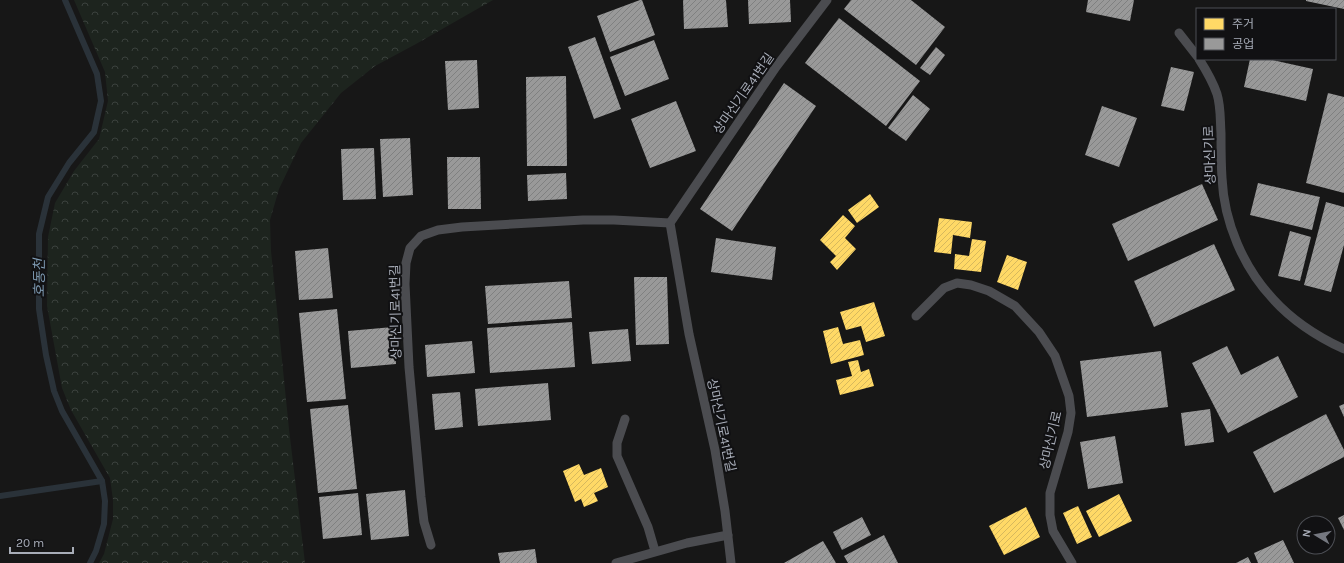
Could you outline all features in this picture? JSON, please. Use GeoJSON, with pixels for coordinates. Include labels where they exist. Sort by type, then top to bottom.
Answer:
{"type":"FeatureCollection","features":[{"type":"Feature","properties":{"kind":"lane","name":"상마신기로41번길"},"geometry":{"type":"LineString","coordinates":[[731,563],[715,450],[708,413],[689,334],[670,223],[776,67],[828,0]]}},
{"type":"Feature","properties":{"kind":"lane"},"geometry":{"type":"LineString","coordinates":[[1179,33],[1196,55]]}},
{"type":"Feature","properties":{"kind":"lane","name":"상마신기로"},"geometry":{"type":"LineString","coordinates":[[1200,60],[1212,82],[1217,95],[1220,111],[1224,200],[1243,257],[1273,299],[1297,320],[1327,341],[1344,349]]}},
{"type":"Feature","properties":{"kind":"lane","name":"상마신기로41번길"},"geometry":{"type":"LineString","coordinates":[[431,545],[424,522],[409,367],[405,284],[406,263],[410,248],[421,236],[438,230],[462,227],[583,220],[670,223]]}},
{"type":"Feature","properties":{"kind":"lane","name":"상마신기로"},"geometry":{"type":"LineString","coordinates":[[916,316],[944,288],[957,283],[971,285],[989,291],[1015,306],[1039,332],[1055,356],[1069,396],[1071,413],[1068,432],[1050,493],[1050,515],[1053,531],[1072,563]]}},
{"type":"Feature","properties":{"kind":"lane"},"geometry":{"type":"LineString","coordinates":[[625,419],[617,444],[616,456],[648,527],[655,551]]}},
{"type":"Feature","properties":{"kind":"lane"},"geometry":{"type":"LineString","coordinates":[[616,563],[687,543],[728,536]]}},
{"type":"Feature","properties":{"kind":"green space"},"geometry":{"type":"Polygon","coordinates":[[[74,0],[493,0],[375,66],[341,93],[301,143],[279,189],[270,220],[271,251],[289,429],[305,563],[99,563],[104,554],[113,519],[113,500],[110,478],[71,410],[62,388],[47,306],[48,237],[55,203],[74,171],[99,139],[108,101],[105,72],[74,0]]]}},
{"type":"Feature","properties":{"kind":"building: 주거"},"geometry":{"type":"Polygon","coordinates":[[[870,194],[879,207],[857,223],[848,210],[870,194]]]}},
{"type":"Feature","properties":{"kind":"building: 주거"},"geometry":{"type":"Polygon","coordinates":[[[843,215],[855,226],[845,238],[856,249],[837,270],[830,262],[836,256],[820,240],[843,215]]]}},
{"type":"Feature","properties":{"kind":"building: 주거"},"geometry":{"type":"Polygon","coordinates":[[[939,218],[972,222],[970,238],[953,235],[951,254],[934,252],[939,218]]]}},
{"type":"Feature","properties":{"kind":"building: 주거"},"geometry":{"type":"Polygon","coordinates":[[[972,239],[986,241],[981,272],[954,269],[955,254],[969,256],[972,239]]]}},
{"type":"Feature","properties":{"kind":"building: 주거"},"geometry":{"type":"Polygon","coordinates":[[[1007,255],[1027,262],[1018,290],[997,282],[1007,255]]]}},
{"type":"Feature","properties":{"kind":"building: 주거"},"geometry":{"type":"Polygon","coordinates":[[[874,302],[885,336],[866,342],[861,326],[846,330],[840,312],[874,302]]]}},
{"type":"Feature","properties":{"kind":"building: 주거"},"geometry":{"type":"Polygon","coordinates":[[[838,327],[843,344],[860,340],[864,355],[831,364],[823,331],[838,327]]]}},
{"type":"Feature","properties":{"kind":"building: 주거"},"geometry":{"type":"Polygon","coordinates":[[[858,360],[861,372],[869,369],[874,386],[840,395],[836,380],[852,376],[848,362],[858,360]]]}},
{"type":"Feature","properties":{"kind":"building: 주거"},"geometry":{"type":"Polygon","coordinates":[[[579,464],[584,475],[601,468],[608,487],[594,493],[598,501],[584,507],[581,499],[575,502],[563,471],[579,464]]]}},
{"type":"Feature","properties":{"kind":"building: 주거"},"geometry":{"type":"Polygon","coordinates":[[[1119,494],[1132,521],[1099,537],[1086,511],[1119,494]]]}},
{"type":"Feature","properties":{"kind":"building: 주거"},"geometry":{"type":"Polygon","coordinates":[[[1078,506],[1092,537],[1077,544],[1063,513],[1078,506]]]}},
{"type":"Feature","properties":{"kind":"building: 주거"},"geometry":{"type":"Polygon","coordinates":[[[1026,507],[1040,537],[1004,555],[989,526],[1026,507]]]}},
{"type":"Feature","properties":{"kind":"building: 공업"},"geometry":{"type":"Polygon","coordinates":[[[642,0],[655,35],[610,52],[597,16],[642,0]]]}},
{"type":"Feature","properties":{"kind":"building: 공업"},"geometry":{"type":"Polygon","coordinates":[[[683,0],[726,0],[728,27],[684,29],[683,0]]]}},
{"type":"Feature","properties":{"kind":"building: 공업"},"geometry":{"type":"Polygon","coordinates":[[[748,0],[790,0],[791,22],[749,24],[748,0]]]}},
{"type":"Feature","properties":{"kind":"building: 공업"},"geometry":{"type":"Polygon","coordinates":[[[851,0],[911,0],[945,27],[916,65],[844,9],[851,0]]]}},
{"type":"Feature","properties":{"kind":"building: 공업"},"geometry":{"type":"Polygon","coordinates":[[[1088,0],[1134,0],[1130,21],[1086,12],[1088,0]]]}},
{"type":"Feature","properties":{"kind":"building: 공업"},"geometry":{"type":"Polygon","coordinates":[[[1344,0],[1344,9],[1306,1],[1344,0]]]}},
{"type":"Feature","properties":{"kind":"building: 공업"},"geometry":{"type":"Polygon","coordinates":[[[839,18],[920,81],[886,126],[805,63],[839,18]]]}},
{"type":"Feature","properties":{"kind":"building: 공업"},"geometry":{"type":"Polygon","coordinates":[[[595,37],[621,109],[594,119],[568,47],[595,37]]]}},
{"type":"Feature","properties":{"kind":"building: 공업"},"geometry":{"type":"Polygon","coordinates":[[[654,40],[669,79],[625,96],[610,57],[654,40]]]}},
{"type":"Feature","properties":{"kind":"building: 공업"},"geometry":{"type":"Polygon","coordinates":[[[936,47],[945,55],[930,75],[920,68],[936,47]]]}},
{"type":"Feature","properties":{"kind":"building: 공업"},"geometry":{"type":"Polygon","coordinates":[[[477,60],[479,108],[448,110],[445,61],[477,60]]]}},
{"type":"Feature","properties":{"kind":"building: 공업"},"geometry":{"type":"Polygon","coordinates":[[[1250,60],[1272,60],[1313,69],[1306,101],[1244,87],[1250,60]]]}},
{"type":"Feature","properties":{"kind":"building: 공업"},"geometry":{"type":"Polygon","coordinates":[[[1171,67],[1194,72],[1184,111],[1161,106],[1171,67]]]}},
{"type":"Feature","properties":{"kind":"building: 공업"},"geometry":{"type":"Polygon","coordinates":[[[566,76],[567,166],[527,166],[526,77],[566,76]]]}},
{"type":"Feature","properties":{"kind":"building: 공업"},"geometry":{"type":"Polygon","coordinates":[[[784,83],[816,106],[732,231],[700,209],[784,83]]]}},
{"type":"Feature","properties":{"kind":"building: 공업"},"geometry":{"type":"Polygon","coordinates":[[[1328,93],[1344,97],[1344,193],[1306,183],[1328,93]]]}},
{"type":"Feature","properties":{"kind":"building: 공업"},"geometry":{"type":"Polygon","coordinates":[[[913,95],[930,109],[906,141],[888,128],[913,95]]]}},
{"type":"Feature","properties":{"kind":"building: 공업"},"geometry":{"type":"Polygon","coordinates":[[[676,101],[696,151],[650,168],[631,119],[676,101]]]}},
{"type":"Feature","properties":{"kind":"building: 공업"},"geometry":{"type":"Polygon","coordinates":[[[1102,106],[1137,118],[1119,167],[1085,155],[1102,106]]]}},
{"type":"Feature","properties":{"kind":"building: 공업"},"geometry":{"type":"Polygon","coordinates":[[[410,138],[413,195],[383,197],[380,139],[410,138]]]}},
{"type":"Feature","properties":{"kind":"building: 공업"},"geometry":{"type":"Polygon","coordinates":[[[374,148],[376,199],[343,200],[341,149],[374,148]]]}},
{"type":"Feature","properties":{"kind":"building: 공업"},"geometry":{"type":"Polygon","coordinates":[[[447,157],[480,157],[481,209],[448,209],[447,157]]]}},
{"type":"Feature","properties":{"kind":"building: 공업"},"geometry":{"type":"Polygon","coordinates":[[[566,173],[567,199],[528,201],[527,175],[566,173]]]}},
{"type":"Feature","properties":{"kind":"building: 공업"},"geometry":{"type":"Polygon","coordinates":[[[1258,183],[1320,197],[1312,230],[1250,215],[1258,183]]]}},
{"type":"Feature","properties":{"kind":"building: 공업"},"geometry":{"type":"Polygon","coordinates":[[[1202,184],[1218,220],[1128,261],[1112,224],[1202,184]]]}},
{"type":"Feature","properties":{"kind":"building: 공업"},"geometry":{"type":"Polygon","coordinates":[[[1326,202],[1344,207],[1344,245],[1331,292],[1304,285],[1326,202]]]}},
{"type":"Feature","properties":{"kind":"building: 공업"},"geometry":{"type":"Polygon","coordinates":[[[1290,231],[1311,237],[1300,281],[1278,276],[1290,231]]]}},
{"type":"Feature","properties":{"kind":"building: 공업"},"geometry":{"type":"Polygon","coordinates":[[[716,238],[776,247],[772,280],[711,272],[716,238]]]}},
{"type":"Feature","properties":{"kind":"building: 공업"},"geometry":{"type":"Polygon","coordinates":[[[1214,244],[1235,290],[1154,327],[1134,281],[1214,244]]]}},
{"type":"Feature","properties":{"kind":"building: 공업"},"geometry":{"type":"Polygon","coordinates":[[[328,248],[333,298],[299,300],[295,251],[328,248]]]}},
{"type":"Feature","properties":{"kind":"building: 공업"},"geometry":{"type":"Polygon","coordinates":[[[634,277],[667,277],[669,344],[636,345],[634,277]]]}},
{"type":"Feature","properties":{"kind":"building: 공업"},"geometry":{"type":"Polygon","coordinates":[[[569,281],[572,318],[488,324],[485,286],[569,281]]]}},
{"type":"Feature","properties":{"kind":"building: 공업"},"geometry":{"type":"Polygon","coordinates":[[[337,309],[346,399],[307,402],[299,313],[337,309]]]}},
{"type":"Feature","properties":{"kind":"building: 공업"},"geometry":{"type":"Polygon","coordinates":[[[572,322],[575,367],[490,373],[487,328],[572,322]]]}},
{"type":"Feature","properties":{"kind":"building: 공업"},"geometry":{"type":"Polygon","coordinates":[[[393,327],[396,364],[351,368],[348,331],[393,327]]]}},
{"type":"Feature","properties":{"kind":"building: 공업"},"geometry":{"type":"Polygon","coordinates":[[[628,329],[631,361],[592,364],[589,332],[628,329]]]}},
{"type":"Feature","properties":{"kind":"building: 공업"},"geometry":{"type":"Polygon","coordinates":[[[472,341],[475,373],[427,377],[425,345],[472,341]]]}},
{"type":"Feature","properties":{"kind":"building: 공업"},"geometry":{"type":"Polygon","coordinates":[[[1227,346],[1241,375],[1278,356],[1298,397],[1228,433],[1192,363],[1227,346]]]}},
{"type":"Feature","properties":{"kind":"building: 공업"},"geometry":{"type":"Polygon","coordinates":[[[1161,351],[1168,407],[1087,417],[1080,361],[1161,351]]]}},
{"type":"Feature","properties":{"kind":"building: 공업"},"geometry":{"type":"Polygon","coordinates":[[[548,383],[551,420],[478,426],[475,389],[548,383]]]}},
{"type":"Feature","properties":{"kind":"building: 공업"},"geometry":{"type":"Polygon","coordinates":[[[460,392],[463,427],[435,430],[432,394],[460,392]]]}},
{"type":"Feature","properties":{"kind":"building: 공업"},"geometry":{"type":"Polygon","coordinates":[[[1344,404],[1344,417],[1339,406],[1344,404]]]}},
{"type":"Feature","properties":{"kind":"building: 공업"},"geometry":{"type":"Polygon","coordinates":[[[348,405],[357,489],[318,493],[310,409],[348,405]]]}},
{"type":"Feature","properties":{"kind":"building: 공업"},"geometry":{"type":"Polygon","coordinates":[[[1210,409],[1214,442],[1185,446],[1181,413],[1210,409]]]}},
{"type":"Feature","properties":{"kind":"building: 공업"},"geometry":{"type":"Polygon","coordinates":[[[1326,414],[1344,450],[1344,457],[1274,493],[1253,452],[1326,414]]]}},
{"type":"Feature","properties":{"kind":"building: 공업"},"geometry":{"type":"Polygon","coordinates":[[[1115,436],[1123,483],[1088,489],[1080,442],[1115,436]]]}},
{"type":"Feature","properties":{"kind":"building: 공업"},"geometry":{"type":"Polygon","coordinates":[[[405,490],[409,536],[371,540],[366,494],[405,490]]]}},
{"type":"Feature","properties":{"kind":"building: 공업"},"geometry":{"type":"Polygon","coordinates":[[[358,493],[362,535],[323,539],[319,497],[358,493]]]}},
{"type":"Feature","properties":{"kind":"building: 공업"},"geometry":{"type":"Polygon","coordinates":[[[1344,515],[1344,530],[1338,518],[1344,515]]]}},
{"type":"Feature","properties":{"kind":"building: 공업"},"geometry":{"type":"Polygon","coordinates":[[[862,517],[871,535],[842,550],[833,532],[862,517]]]}},
{"type":"Feature","properties":{"kind":"building: 공업"},"geometry":{"type":"Polygon","coordinates":[[[884,535],[898,563],[848,563],[844,556],[884,535]]]}},
{"type":"Feature","properties":{"kind":"building: 공업"},"geometry":{"type":"Polygon","coordinates":[[[1283,540],[1294,563],[1258,563],[1254,553],[1283,540]]]}},
{"type":"Feature","properties":{"kind":"building: 공업"},"geometry":{"type":"Polygon","coordinates":[[[823,541],[836,563],[784,563],[823,541]]]}},
{"type":"Feature","properties":{"kind":"building: 공업"},"geometry":{"type":"Polygon","coordinates":[[[535,549],[537,563],[500,563],[498,553],[535,549]]]}},
{"type":"Feature","properties":{"kind":"building: 공업"},"geometry":{"type":"Polygon","coordinates":[[[1248,557],[1251,563],[1236,563],[1248,557]]]}},
{"type":"Feature","properties":{"kind":"waterway","name":"호동천"},"geometry":{"type":"LineString","coordinates":[[65,0],[97,74],[101,101],[94,132],[69,163],[48,197],[39,234],[39,309],[46,355],[54,391],[62,411],[102,481],[105,501],[104,524],[96,551],[90,563]]}},
{"type":"Feature","properties":{"kind":"waterway"},"geometry":{"type":"LineString","coordinates":[[0,496],[102,481]]}}]}
